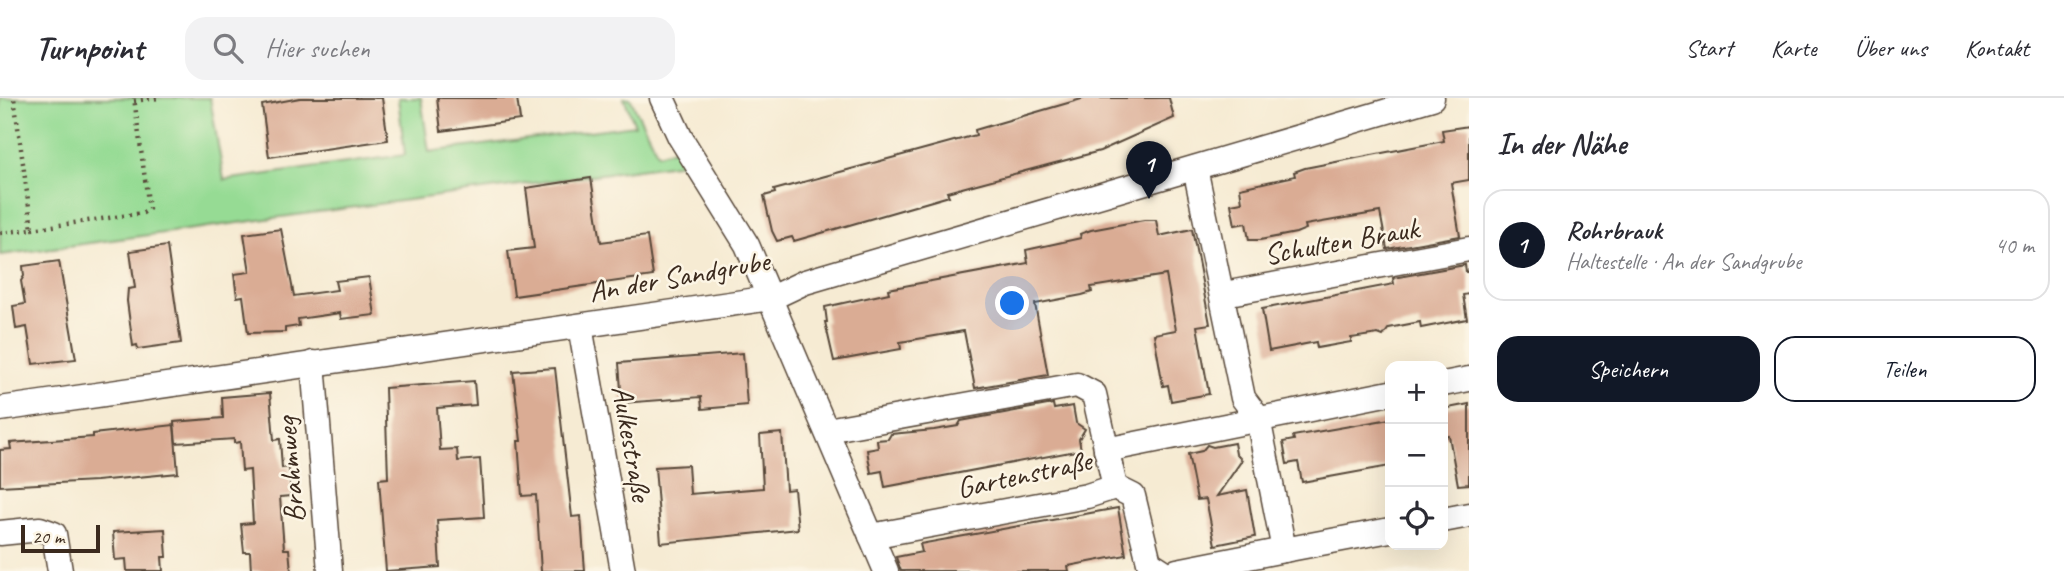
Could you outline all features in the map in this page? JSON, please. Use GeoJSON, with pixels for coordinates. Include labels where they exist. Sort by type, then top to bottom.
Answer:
{"type":"FeatureCollection","features":[{"type":"Feature","properties":{"kind":"street"},"geometry":{"type":"LineString","coordinates":[[662,98],[681,137],[747,245],[886,571]]}},
{"type":"Feature","properties":{"kind":"street","name":"An der Sandgrube"},"geometry":{"type":"LineString","coordinates":[[0,409],[771,298],[805,282],[1432,98]]}},
{"type":"Feature","properties":{"kind":"street"},"geometry":{"type":"LineString","coordinates":[[1195,168],[1243,398],[1258,418],[1284,550]]}},
{"type":"Feature","properties":{"kind":"street","name":"Schulten Brauk"},"geometry":{"type":"LineString","coordinates":[[1223,294],[1469,248]]}},
{"type":"Feature","properties":{"kind":"street","name":"Aulkestraße"},"geometry":{"type":"LineString","coordinates":[[580,326],[623,571]]}},
{"type":"Feature","properties":{"kind":"street","name":"Brahmweg"},"geometry":{"type":"LineString","coordinates":[[313,363],[330,571]]}},
{"type":"Feature","properties":{"kind":"street"},"geometry":{"type":"LineString","coordinates":[[1448,383],[1469,379]]}},
{"type":"Feature","properties":{"kind":"street","name":"Gartenstraße"},"geometry":{"type":"LineString","coordinates":[[827,430],[1077,385],[1094,394],[1115,487],[1087,496],[871,536]]}},
{"type":"Feature","properties":{"kind":"street"},"geometry":{"type":"LineString","coordinates":[[1106,450],[1385,394]]}},
{"type":"Feature","properties":{"kind":"street"},"geometry":{"type":"LineString","coordinates":[[1115,487],[1133,496],[1149,562],[1164,570],[1385,531]]}},
{"type":"Feature","properties":{"kind":"street"},"geometry":{"type":"LineString","coordinates":[[1448,519],[1469,515]]}},
{"type":"Feature","properties":{"kind":"street"},"geometry":{"type":"LineString","coordinates":[[0,533],[40,529],[54,534],[60,571]]}},
{"type":"Feature","properties":{"kind":"path"},"geometry":{"type":"LineString","coordinates":[[14,98],[32,229]]}},
{"type":"Feature","properties":{"kind":"path"},"geometry":{"type":"LineString","coordinates":[[0,233],[143,213],[149,209],[134,100],[158,98]]}},
{"type":"Feature","properties":{"kind":"green space"},"geometry":{"type":"Polygon","coordinates":[[[0,98],[210,98],[224,180],[405,155],[398,98],[421,98],[429,152],[635,125],[624,98],[630,98],[658,154],[677,148],[683,163],[0,255],[0,98]]]}},
{"type":"Feature","properties":{"kind":"building"},"geometry":{"type":"Polygon","coordinates":[[[300,98],[382,98],[388,140],[269,157],[262,105],[300,98]]]}},
{"type":"Feature","properties":{"kind":"building"},"geometry":{"type":"Polygon","coordinates":[[[437,98],[517,98],[520,120],[441,131],[437,98]]]}},
{"type":"Feature","properties":{"kind":"building"},"geometry":{"type":"Polygon","coordinates":[[[1085,98],[1169,98],[1174,118],[1100,151],[947,192],[949,196],[794,241],[792,237],[777,241],[772,231],[764,196],[775,193],[774,190],[976,135],[975,130],[1085,98]]]}},
{"type":"Feature","properties":{"kind":"building"},"geometry":{"type":"Polygon","coordinates":[[[1469,126],[1469,180],[1451,183],[1460,236],[1387,249],[1380,212],[1305,225],[1306,229],[1296,233],[1260,240],[1249,240],[1246,223],[1235,225],[1231,204],[1242,202],[1240,188],[1295,176],[1294,172],[1305,168],[1444,141],[1442,130],[1469,126]]]}},
{"type":"Feature","properties":{"kind":"building"},"geometry":{"type":"Polygon","coordinates":[[[591,178],[601,242],[647,236],[653,276],[514,296],[508,251],[534,248],[526,188],[591,178]]]}},
{"type":"Feature","properties":{"kind":"building"},"geometry":{"type":"Polygon","coordinates":[[[1156,220],[1159,236],[1192,229],[1210,324],[1197,326],[1209,394],[1171,401],[1168,385],[1163,386],[1154,334],[1176,330],[1166,275],[1091,287],[1092,292],[1035,304],[1048,375],[975,388],[964,331],[900,342],[901,349],[834,361],[825,322],[825,307],[889,293],[888,289],[1028,263],[1026,250],[1081,238],[1080,234],[1091,230],[1156,220]]]}},
{"type":"Feature","properties":{"kind":"building"},"geometry":{"type":"Polygon","coordinates":[[[281,229],[294,296],[337,290],[335,281],[369,277],[375,315],[341,319],[340,313],[298,319],[299,326],[285,328],[285,332],[248,333],[243,296],[237,297],[234,274],[250,272],[244,234],[281,229]]]}},
{"type":"Feature","properties":{"kind":"building"},"geometry":{"type":"Polygon","coordinates":[[[167,246],[181,343],[138,349],[137,345],[133,346],[127,301],[128,289],[135,288],[130,251],[167,246]]]}},
{"type":"Feature","properties":{"kind":"building"},"geometry":{"type":"Polygon","coordinates":[[[59,261],[76,359],[33,364],[27,327],[16,329],[13,306],[25,304],[21,281],[24,276],[23,266],[59,261]]]}},
{"type":"Feature","properties":{"kind":"building"},"geometry":{"type":"Polygon","coordinates":[[[1465,265],[1466,272],[1469,272],[1469,294],[1463,295],[1467,319],[1421,328],[1420,322],[1389,328],[1383,336],[1378,334],[1351,338],[1351,342],[1317,348],[1316,342],[1269,351],[1262,309],[1394,284],[1393,278],[1465,265]]]}},
{"type":"Feature","properties":{"kind":"building"},"geometry":{"type":"Polygon","coordinates":[[[743,353],[747,405],[702,409],[701,397],[622,403],[619,363],[743,353]]]}},
{"type":"Feature","properties":{"kind":"building"},"geometry":{"type":"Polygon","coordinates":[[[555,368],[572,517],[581,516],[585,571],[541,571],[536,495],[522,496],[518,441],[521,441],[513,371],[555,368]]]}},
{"type":"Feature","properties":{"kind":"building"},"geometry":{"type":"Polygon","coordinates":[[[474,381],[476,405],[437,408],[440,450],[457,449],[458,461],[480,459],[484,517],[437,520],[440,567],[386,571],[379,479],[388,478],[385,388],[474,381]]]}},
{"type":"Feature","properties":{"kind":"building"},"geometry":{"type":"Polygon","coordinates":[[[270,393],[274,440],[280,439],[282,468],[289,467],[291,496],[280,497],[284,549],[289,549],[291,571],[251,571],[250,552],[244,552],[241,524],[253,523],[250,470],[242,471],[240,442],[234,443],[234,439],[176,443],[174,422],[223,418],[222,397],[270,393]]]}},
{"type":"Feature","properties":{"kind":"building"},"geometry":{"type":"Polygon","coordinates":[[[1053,404],[1054,409],[1073,406],[1076,423],[1085,429],[1079,439],[1081,450],[885,487],[882,471],[871,473],[867,450],[878,448],[877,440],[888,439],[891,434],[958,426],[961,421],[1053,404]]]}},
{"type":"Feature","properties":{"kind":"building"},"geometry":{"type":"Polygon","coordinates":[[[1469,404],[1469,484],[1458,485],[1448,436],[1448,408],[1469,404]]]}},
{"type":"Feature","properties":{"kind":"building"},"geometry":{"type":"Polygon","coordinates":[[[1385,420],[1385,467],[1302,482],[1298,462],[1287,464],[1283,442],[1294,440],[1293,436],[1385,420]]]}},
{"type":"Feature","properties":{"kind":"building"},"geometry":{"type":"Polygon","coordinates":[[[174,425],[178,473],[0,486],[0,450],[11,449],[10,443],[93,437],[93,434],[174,425]]]}},
{"type":"Feature","properties":{"kind":"building"},"geometry":{"type":"Polygon","coordinates":[[[782,433],[786,490],[794,489],[798,529],[661,543],[655,467],[688,465],[690,494],[763,488],[760,435],[782,433]]]}},
{"type":"Feature","properties":{"kind":"building"},"geometry":{"type":"Polygon","coordinates":[[[1234,443],[1236,454],[1242,460],[1217,496],[1247,490],[1255,537],[1215,545],[1206,499],[1197,500],[1188,454],[1202,451],[1207,445],[1213,447],[1234,443]]]}},
{"type":"Feature","properties":{"kind":"building"},"geometry":{"type":"Polygon","coordinates":[[[1118,508],[1126,555],[1068,566],[1069,571],[901,571],[896,557],[922,552],[920,544],[1118,508]]]}},
{"type":"Feature","properties":{"kind":"building"},"geometry":{"type":"Polygon","coordinates":[[[165,529],[167,557],[162,557],[163,571],[127,571],[126,559],[115,560],[113,532],[165,529]]]}},
{"type":"Feature","properties":{"kind":"place","name":"Rohrbrauk"},"geometry":{"type":"Point","coordinates":[1149,199]}}]}
